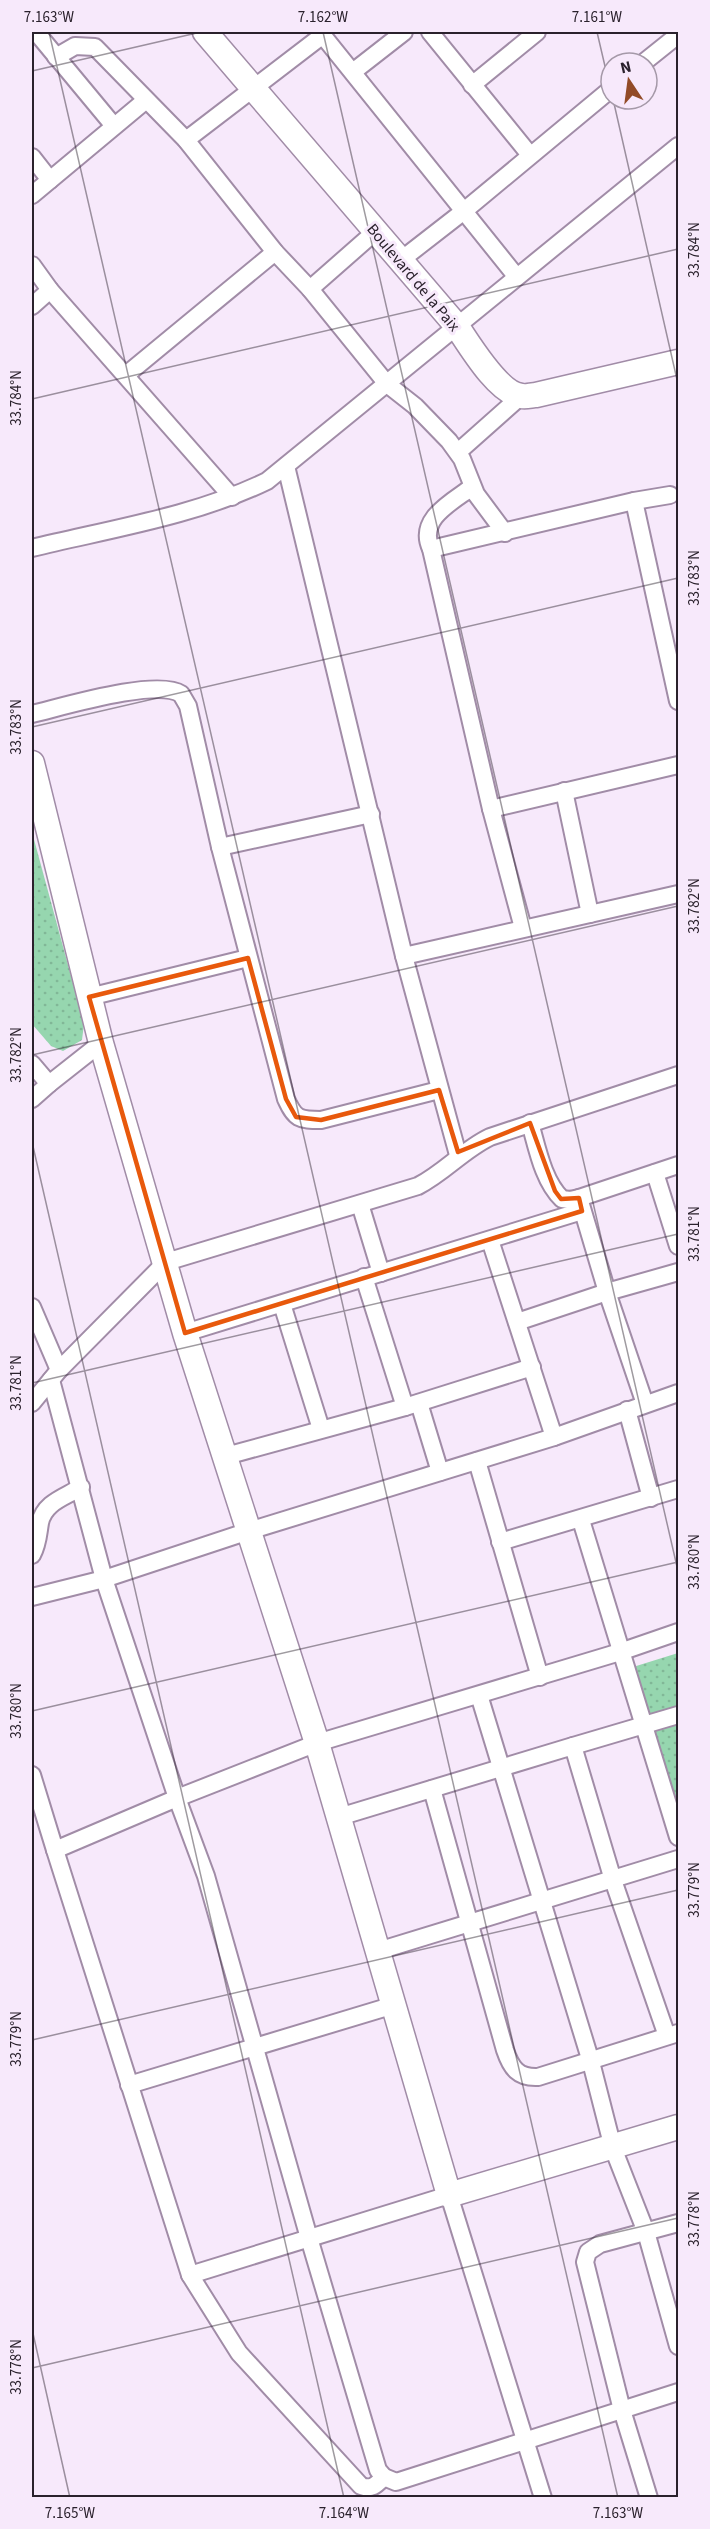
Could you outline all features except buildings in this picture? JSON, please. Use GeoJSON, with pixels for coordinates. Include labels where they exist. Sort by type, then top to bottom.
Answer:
{"type":"FeatureCollection","features":[{"type":"Feature","properties":{"kind":"street"},"geometry":{"type":"LineString","coordinates":[[36,32],[114,126]]}},
{"type":"Feature","properties":{"kind":"street","name":"Boulevard de la Paix"},"geometry":{"type":"LineString","coordinates":[[205,32],[456,325],[480,361],[507,389],[521,396]]}},
{"type":"Feature","properties":{"kind":"street"},"geometry":{"type":"LineString","coordinates":[[354,71],[404,32]]}},
{"type":"Feature","properties":{"kind":"street"},"geometry":{"type":"LineString","coordinates":[[430,32],[530,155]]}},
{"type":"Feature","properties":{"kind":"street"},"geometry":{"type":"LineString","coordinates":[[472,86],[537,32]]}},
{"type":"Feature","properties":{"kind":"street"},"geometry":{"type":"LineString","coordinates":[[186,141],[321,33],[354,71],[516,276]]}},
{"type":"Feature","properties":{"kind":"street"},"geometry":{"type":"LineString","coordinates":[[658,51],[673,38]]}},
{"type":"Feature","properties":{"kind":"street"},"geometry":{"type":"LineString","coordinates":[[56,57],[75,46],[95,47],[186,141],[275,252],[310,290],[387,384],[416,406],[458,452],[472,487],[505,533]]}},
{"type":"Feature","properties":{"kind":"street"},"geometry":{"type":"LineString","coordinates":[[400,260],[464,211],[599,99]]}},
{"type":"Feature","properties":{"kind":"street"},"geometry":{"type":"LineString","coordinates":[[32,195],[146,100]]}},
{"type":"Feature","properties":{"kind":"street"},"geometry":{"type":"LineString","coordinates":[[32,548],[232,497],[267,481],[678,146]]}},
{"type":"Feature","properties":{"kind":"street"},"geometry":{"type":"LineString","coordinates":[[32,157],[50,180]]}},
{"type":"Feature","properties":{"kind":"street"},"geometry":{"type":"LineString","coordinates":[[310,290],[376,231]]}},
{"type":"Feature","properties":{"kind":"street"},"geometry":{"type":"LineString","coordinates":[[126,375],[275,252]]}},
{"type":"Feature","properties":{"kind":"street"},"geometry":{"type":"LineString","coordinates":[[32,265],[50,290],[232,497]]}},
{"type":"Feature","properties":{"kind":"street"},"geometry":{"type":"LineString","coordinates":[[32,306],[50,290]]}},
{"type":"Feature","properties":{"kind":"street"},"geometry":{"type":"LineString","coordinates":[[458,452],[521,396],[536,395],[678,362]]}},
{"type":"Feature","properties":{"kind":"street"},"geometry":{"type":"LineString","coordinates":[[286,466],[404,956],[458,1155]]}},
{"type":"Feature","properties":{"kind":"street"},"geometry":{"type":"LineString","coordinates":[[472,487],[433,518],[426,537],[431,549],[491,808],[523,928]]}},
{"type":"Feature","properties":{"kind":"street"},"geometry":{"type":"LineString","coordinates":[[431,549],[634,501],[670,495]]}},
{"type":"Feature","properties":{"kind":"street"},"geometry":{"type":"LineString","coordinates":[[634,501],[678,701]]}},
{"type":"Feature","properties":{"kind":"street"},"geometry":{"type":"LineString","coordinates":[[32,714],[137,691],[167,688],[181,694],[188,706],[194,727],[220,847],[286,1099],[296,1117],[307,1120],[321,1119],[439,1090]]}},
{"type":"Feature","properties":{"kind":"street"},"geometry":{"type":"LineString","coordinates":[[32,763],[101,1043],[185,1333],[317,1743],[449,2195],[543,2498]]}},
{"type":"Feature","properties":{"kind":"street"},"geometry":{"type":"LineString","coordinates":[[491,808],[678,765]]}},
{"type":"Feature","properties":{"kind":"street"},"geometry":{"type":"LineString","coordinates":[[564,791],[590,914]]}},
{"type":"Feature","properties":{"kind":"street"},"geometry":{"type":"LineString","coordinates":[[220,847],[371,814]]}},
{"type":"Feature","properties":{"kind":"street"},"geometry":{"type":"LineString","coordinates":[[404,956],[678,894]]}},
{"type":"Feature","properties":{"kind":"street"},"geometry":{"type":"LineString","coordinates":[[89,997],[248,958]]}},
{"type":"Feature","properties":{"kind":"street"},"geometry":{"type":"LineString","coordinates":[[32,1099],[101,1043]]}},
{"type":"Feature","properties":{"kind":"street"},"geometry":{"type":"LineString","coordinates":[[32,1064],[49,1084]]}},
{"type":"Feature","properties":{"kind":"street"},"geometry":{"type":"LineString","coordinates":[[32,1403],[55,1375],[166,1262],[418,1186],[437,1176],[458,1155],[490,1137],[678,1075]]}},
{"type":"Feature","properties":{"kind":"street"},"geometry":{"type":"LineString","coordinates":[[530,1123],[545,1170],[555,1191],[562,1199],[581,1204]]}},
{"type":"Feature","properties":{"kind":"street"},"geometry":{"type":"LineString","coordinates":[[185,1333],[490,1240],[655,1173],[678,1166]]}},
{"type":"Feature","properties":{"kind":"street"},"geometry":{"type":"LineString","coordinates":[[655,1173],[678,1246]]}},
{"type":"Feature","properties":{"kind":"street"},"geometry":{"type":"LineString","coordinates":[[360,1204],[372,1275],[412,1405],[440,1472]]}},
{"type":"Feature","properties":{"kind":"street"},"geometry":{"type":"LineString","coordinates":[[581,1204],[607,1292],[645,1404]]}},
{"type":"Feature","properties":{"kind":"street"},"geometry":{"type":"LineString","coordinates":[[490,1240],[554,1437]]}},
{"type":"Feature","properties":{"kind":"street"},"geometry":{"type":"LineString","coordinates":[[517,1322],[607,1292],[678,1272]]}},
{"type":"Feature","properties":{"kind":"street"},"geometry":{"type":"LineString","coordinates":[[282,1304],[321,1429]]}},
{"type":"Feature","properties":{"kind":"street"},"geometry":{"type":"LineString","coordinates":[[32,1306],[55,1375],[104,1579],[177,1798],[206,1876],[378,2470],[384,2477],[396,2482],[678,2392]]}},
{"type":"Feature","properties":{"kind":"street"},"geometry":{"type":"LineString","coordinates":[[226,1456],[412,1405],[532,1367]]}},
{"type":"Feature","properties":{"kind":"street"},"geometry":{"type":"LineString","coordinates":[[32,1597],[104,1579],[249,1531],[554,1437],[678,1393]]}},
{"type":"Feature","properties":{"kind":"street"},"geometry":{"type":"LineString","coordinates":[[627,1410],[651,1498]]}},
{"type":"Feature","properties":{"kind":"street"},"geometry":{"type":"LineString","coordinates":[[477,1461],[540,1677]]}},
{"type":"Feature","properties":{"kind":"street"},"geometry":{"type":"LineString","coordinates":[[32,1555],[37,1544],[43,1513],[51,1504],[81,1487]]}},
{"type":"Feature","properties":{"kind":"street"},"geometry":{"type":"LineString","coordinates":[[500,1542],[581,1520],[678,1489]]}},
{"type":"Feature","properties":{"kind":"street"},"geometry":{"type":"LineString","coordinates":[[581,1520],[678,1837]]}},
{"type":"Feature","properties":{"kind":"street"},"geometry":{"type":"LineString","coordinates":[[55,1850],[177,1798],[317,1743],[540,1677],[678,1632]]}},
{"type":"Feature","properties":{"kind":"street"},"geometry":{"type":"LineString","coordinates":[[479,1695],[591,2062],[613,2148],[646,2232],[678,2346]]}},
{"type":"Feature","properties":{"kind":"street"},"geometry":{"type":"LineString","coordinates":[[339,1817],[678,1715]]}},
{"type":"Feature","properties":{"kind":"street"},"geometry":{"type":"LineString","coordinates":[[432,1789],[512,2068],[526,2078],[538,2077],[591,2062],[673,2034],[613,1880],[573,1746]]}},
{"type":"Feature","properties":{"kind":"street"},"geometry":{"type":"LineString","coordinates":[[32,1775],[189,2275],[239,2353],[361,2486],[374,2487],[384,2477]]}},
{"type":"Feature","properties":{"kind":"street"},"geometry":{"type":"LineString","coordinates":[[378,1951],[678,1859]]}},
{"type":"Feature","properties":{"kind":"street"},"geometry":{"type":"LineString","coordinates":[[129,2085],[255,2045],[394,2005]]}},
{"type":"Feature","properties":{"kind":"street"},"geometry":{"type":"LineString","coordinates":[[189,2275],[678,2127]]}},
{"type":"Feature","properties":{"kind":"street"},"geometry":{"type":"LineString","coordinates":[[650,2498],[622,2409],[585,2262],[588,2252],[593,2248],[678,2223]]}},
{"type":"Feature","properties":{"kind":"highlighted area"},"geometry":{"type":"Polygon","coordinates":[[[248,958],[286,1099],[296,1117],[321,1120],[439,1090],[458,1152],[530,1123],[555,1191],[561,1199],[579,1198],[582,1211],[185,1333],[89,997],[248,958]]]}},
{"type":"Feature","properties":{"kind":"green space"},"geometry":{"type":"Polygon","coordinates":[[[32,832],[84,1024],[82,1040],[63,1051],[51,1046],[32,1024],[32,832]]]}},
{"type":"Feature","properties":{"kind":"green space"},"geometry":{"type":"Polygon","coordinates":[[[678,1653],[678,1814],[633,1667],[678,1653]]]}}]}
